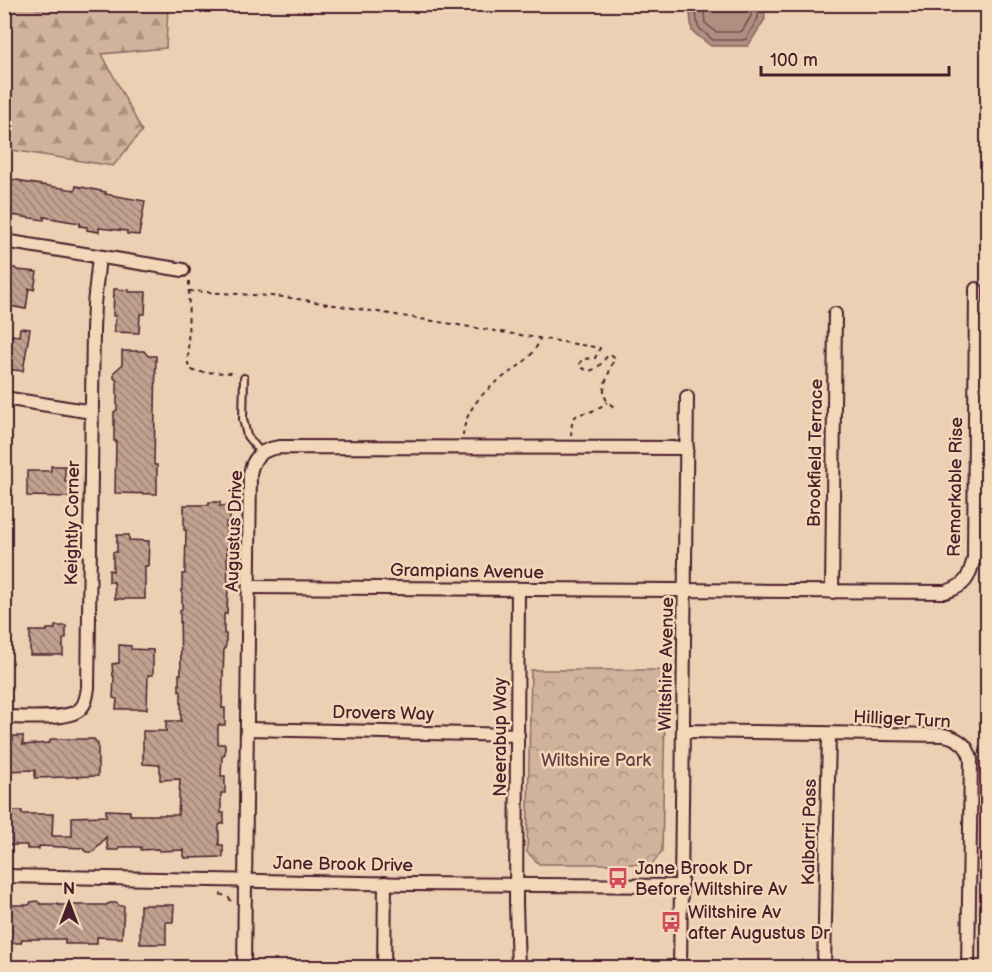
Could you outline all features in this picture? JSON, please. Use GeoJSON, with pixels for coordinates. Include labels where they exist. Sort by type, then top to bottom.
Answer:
{"type":"FeatureCollection","features":[{"type":"Feature","properties":{"kind":"street"},"geometry":{"type":"LineString","coordinates":[[4,241],[186,274]]}},
{"type":"Feature","properties":{"kind":"street","name":"Keightly Corner"},"geometry":{"type":"LineString","coordinates":[[4,717],[61,717],[74,714],[82,708],[87,699],[93,313],[99,257]]}},
{"type":"Feature","properties":{"kind":"street","name":"Remarkable Rise"},"geometry":{"type":"LineString","coordinates":[[685,591],[945,592],[957,589],[964,583],[971,571],[974,558],[976,289]]}},
{"type":"Feature","properties":{"kind":"street","name":"Brookfield Terrace"},"geometry":{"type":"LineString","coordinates":[[832,592],[835,314]]}},
{"type":"Feature","properties":{"kind":"street","name":"Wiltshire Avenue"},"geometry":{"type":"LineString","coordinates":[[680,968],[687,397]]}},
{"type":"Feature","properties":{"kind":"street"},"geometry":{"type":"LineString","coordinates":[[4,398],[92,412]]}},
{"type":"Feature","properties":{"kind":"street","name":"Augustus Drive"},"geometry":{"type":"LineString","coordinates":[[244,968],[250,474],[251,466],[261,453],[268,448],[280,447],[687,448]]}},
{"type":"Feature","properties":{"kind":"street","name":"Grampians Avenue"},"geometry":{"type":"LineString","coordinates":[[249,587],[685,591]]}},
{"type":"Feature","properties":{"kind":"street","name":"Neerabup Way"},"geometry":{"type":"LineString","coordinates":[[518,590],[516,885],[518,968]]}},
{"type":"Feature","properties":{"kind":"street","name":"Drovers Way"},"geometry":{"type":"LineString","coordinates":[[248,729],[518,735]]}},
{"type":"Feature","properties":{"kind":"street","name":"Hilliger Turn"},"geometry":{"type":"LineString","coordinates":[[683,731],[944,735],[958,740],[968,750],[971,759],[968,968]]}},
{"type":"Feature","properties":{"kind":"street","name":"Kalbarri Pass"},"geometry":{"type":"LineString","coordinates":[[824,968],[829,734]]}},
{"type":"Feature","properties":{"kind":"street","name":"Jane Brook Drive"},"geometry":{"type":"LineString","coordinates":[[4,876],[681,886]]}},
{"type":"Feature","properties":{"kind":"street"},"geometry":{"type":"LineString","coordinates":[[384,968],[386,883]]}},
{"type":"Feature","properties":{"kind":"lane"},"geometry":{"type":"LineString","coordinates":[[243,376],[243,419],[247,436],[261,453]]}},
{"type":"Feature","properties":{"kind":"path"},"geometry":{"type":"LineString","coordinates":[[186,274],[189,291],[188,364],[190,369],[196,372],[238,373],[243,376]]}},
{"type":"Feature","properties":{"kind":"path"},"geometry":{"type":"LineString","coordinates":[[189,291],[285,297],[600,348],[595,358],[582,359],[579,364],[585,370],[590,370],[598,368],[608,355],[614,357],[604,388],[607,402],[615,408]]}},
{"type":"Feature","properties":{"kind":"path"},"geometry":{"type":"LineString","coordinates":[[462,441],[467,418],[474,404],[483,393],[522,364],[537,347],[540,338]]}},
{"type":"Feature","properties":{"kind":"path"},"geometry":{"type":"LineString","coordinates":[[571,437],[575,417],[581,412],[590,412],[607,402]]}},
{"type":"Feature","properties":{"kind":"path"},"geometry":{"type":"LineString","coordinates":[[221,894],[228,897],[232,903]]}},
{"type":"Feature","properties":{"kind":"green space"},"geometry":{"type":"Polygon","coordinates":[[[4,5],[168,5],[166,48],[102,54],[142,131],[113,166],[5,149],[4,5]]]}},
{"type":"Feature","properties":{"kind":"green space","name":"Wiltshire Park"},"geometry":{"type":"Polygon","coordinates":[[[531,670],[666,670],[662,851],[652,864],[539,864],[527,852],[531,670]]]}},
{"type":"Feature","properties":{"kind":"water"},"geometry":{"type":"Polygon","coordinates":[[[689,5],[764,5],[765,19],[748,46],[711,46],[692,31],[689,5]]]}},
{"type":"Feature","properties":{"kind":"building"},"geometry":{"type":"Polygon","coordinates":[[[4,178],[75,190],[76,186],[145,201],[139,235],[127,234],[127,231],[99,228],[99,232],[87,230],[87,227],[79,226],[80,223],[44,217],[44,220],[4,214],[4,178]]]}},
{"type":"Feature","properties":{"kind":"building"},"geometry":{"type":"Polygon","coordinates":[[[10,268],[37,272],[34,290],[29,288],[26,309],[4,305],[4,278],[10,268]]]}},
{"type":"Feature","properties":{"kind":"building"},"geometry":{"type":"Polygon","coordinates":[[[114,289],[146,292],[145,314],[140,314],[139,333],[114,332],[116,316],[113,316],[114,289]]]}},
{"type":"Feature","properties":{"kind":"building"},"geometry":{"type":"Polygon","coordinates":[[[20,328],[30,329],[23,371],[4,369],[4,334],[19,336],[20,328]]]}},
{"type":"Feature","properties":{"kind":"building"},"geometry":{"type":"Polygon","coordinates":[[[122,351],[144,351],[148,356],[156,356],[154,465],[157,465],[157,494],[115,493],[114,412],[117,410],[117,381],[114,378],[114,372],[122,365],[122,351]]]}},
{"type":"Feature","properties":{"kind":"building"},"geometry":{"type":"Polygon","coordinates":[[[51,466],[65,466],[65,482],[71,482],[71,497],[27,496],[27,471],[51,471],[51,466]]]}},
{"type":"Feature","properties":{"kind":"building"},"geometry":{"type":"Polygon","coordinates":[[[209,502],[220,502],[220,506],[227,506],[230,510],[230,522],[226,522],[228,586],[227,614],[224,614],[226,645],[224,648],[222,708],[225,708],[225,725],[218,725],[218,744],[225,744],[221,776],[225,776],[225,793],[221,793],[221,813],[224,813],[224,823],[219,825],[219,845],[223,845],[223,857],[185,858],[184,850],[141,850],[141,847],[119,847],[119,850],[108,850],[106,837],[93,852],[86,852],[82,848],[39,846],[39,849],[27,849],[27,845],[4,845],[4,811],[22,811],[22,814],[53,814],[52,836],[72,836],[72,817],[106,816],[106,810],[130,811],[130,815],[178,815],[180,779],[160,780],[160,765],[143,764],[143,731],[166,731],[166,721],[181,721],[179,674],[181,674],[182,574],[185,574],[184,505],[209,505],[209,502]]]}},
{"type":"Feature","properties":{"kind":"building"},"geometry":{"type":"Polygon","coordinates":[[[117,535],[129,535],[129,540],[149,541],[148,566],[145,566],[145,599],[115,599],[114,582],[109,582],[109,570],[113,571],[113,552],[117,552],[117,535]]]}},
{"type":"Feature","properties":{"kind":"building"},"geometry":{"type":"Polygon","coordinates":[[[55,626],[66,626],[63,655],[30,655],[30,631],[47,631],[47,629],[55,629],[55,626]]]}},
{"type":"Feature","properties":{"kind":"building"},"geometry":{"type":"Polygon","coordinates":[[[119,645],[131,646],[131,649],[153,650],[153,675],[148,675],[147,709],[116,709],[117,699],[113,698],[112,664],[119,663],[119,645]]]}},
{"type":"Feature","properties":{"kind":"building"},"geometry":{"type":"Polygon","coordinates":[[[13,736],[23,736],[23,745],[49,743],[51,739],[94,739],[98,744],[98,776],[35,778],[35,770],[4,771],[4,741],[13,740],[13,736]]]}},
{"type":"Feature","properties":{"kind":"building"},"geometry":{"type":"Polygon","coordinates":[[[37,901],[41,904],[58,905],[116,903],[124,906],[122,938],[97,937],[97,944],[65,944],[65,939],[22,939],[21,943],[4,943],[4,908],[8,908],[8,905],[29,905],[37,901]]]}},
{"type":"Feature","properties":{"kind":"building"},"geometry":{"type":"Polygon","coordinates":[[[140,905],[174,905],[173,922],[166,922],[166,944],[140,944],[140,905]]]}},
{"type":"Feature","properties":{"kind":"place","name":"Jane Brook Dr Before Wiltshire Av"},"geometry":{"type":"Point","coordinates":[618,878]}},
{"type":"Feature","properties":{"kind":"place","name":"Wiltshire Av after Augustus Dr"},"geometry":{"type":"Point","coordinates":[671,922]}}]}
